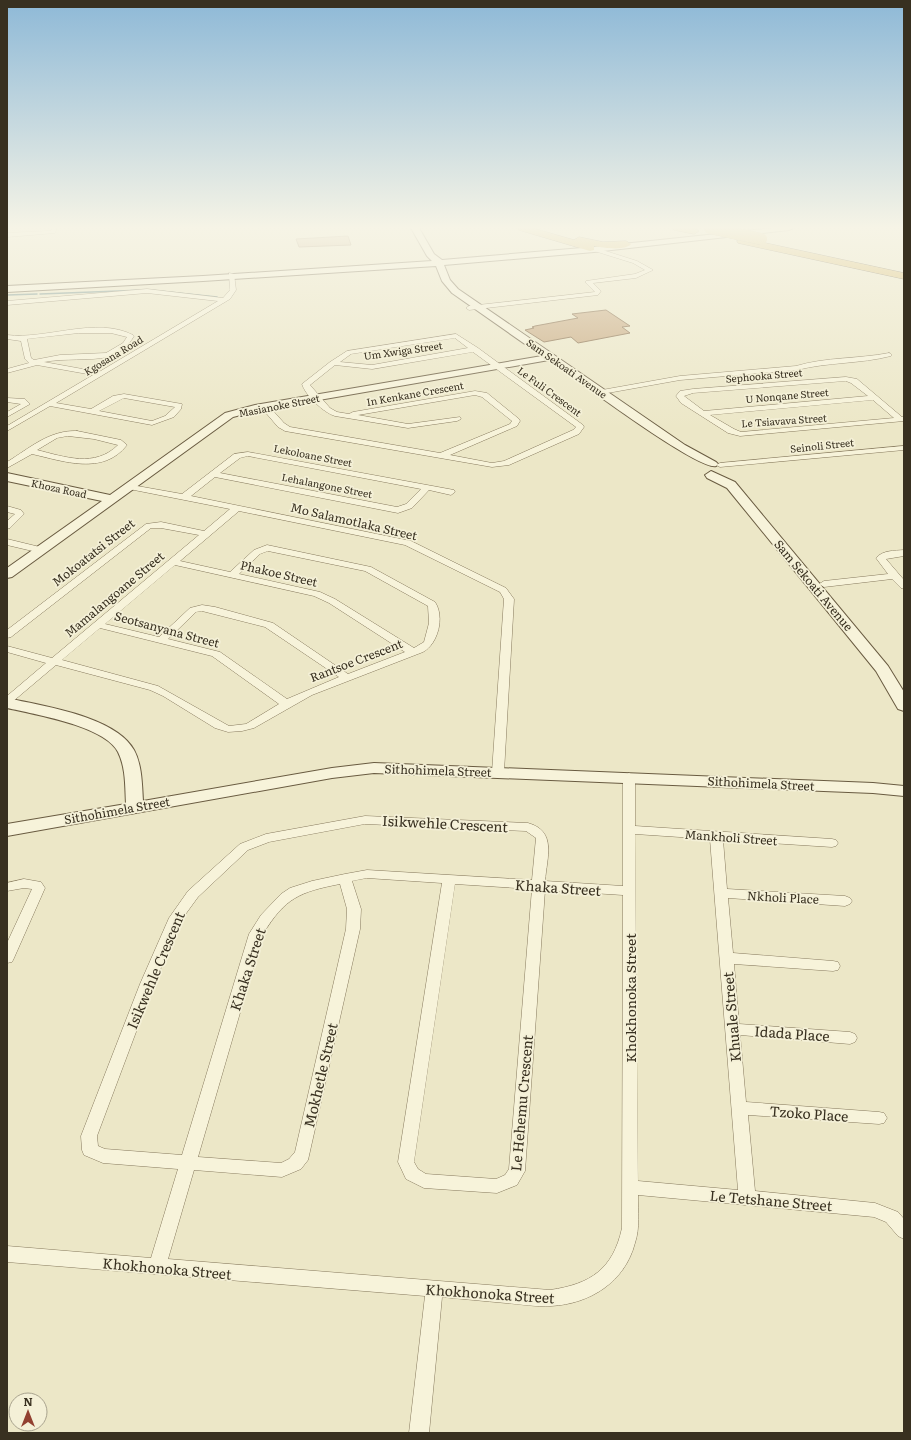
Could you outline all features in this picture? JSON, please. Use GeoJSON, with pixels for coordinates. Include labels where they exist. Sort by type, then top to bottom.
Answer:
{"type":"FeatureCollection","features":[{"type":"Feature","properties":{"kind":"street"},"geometry":{"type":"LineString","coordinates":[[7,303],[98,295]]}},
{"type":"Feature","properties":{"kind":"street"},"geometry":{"type":"LineString","coordinates":[[189,295],[224,300],[229,295]]}},
{"type":"Feature","properties":{"kind":"street","name":"Sam Sekoati Avenue"},"geometry":{"type":"LineString","coordinates":[[453,295],[474,307],[547,357],[675,448],[716,468],[723,479],[730,485],[883,669],[904,706]]}},
{"type":"Feature","properties":{"kind":"street","name":"Sam Sekoati Avenue"},"geometry":{"type":"LineString","coordinates":[[461,295],[474,307]]}},
{"type":"Feature","properties":{"kind":"street"},"geometry":{"type":"LineString","coordinates":[[474,307],[586,295]]}},
{"type":"Feature","properties":{"kind":"street","name":"Kgosana Road"},"geometry":{"type":"LineString","coordinates":[[7,429],[224,300]]}},
{"type":"Feature","properties":{"kind":"street"},"geometry":{"type":"LineString","coordinates":[[7,337],[22,338],[99,330],[118,332],[131,336],[126,344],[107,355],[60,357],[7,371]]}},
{"type":"Feature","properties":{"kind":"street","name":"Le Fuli Crescent"},"geometry":{"type":"LineString","coordinates":[[264,406],[281,425],[288,429],[487,465],[499,465],[580,429],[577,424],[458,336],[448,336],[352,351],[332,363],[306,384],[307,388],[316,397]]}},
{"type":"Feature","properties":{"kind":"street"},"geometry":{"type":"LineString","coordinates":[[22,338],[25,341],[28,359],[34,363],[100,374]]}},
{"type":"Feature","properties":{"kind":"street","name":"Um Xwiga Street"},"geometry":{"type":"LineString","coordinates":[[332,363],[368,367],[476,349]]}},
{"type":"Feature","properties":{"kind":"street"},"geometry":{"type":"LineString","coordinates":[[602,392],[666,380],[797,368],[810,364],[875,358],[889,355]]}},
{"type":"Feature","properties":{"kind":"street","name":"Sam Sekoati Avenue"},"geometry":{"type":"LineString","coordinates":[[547,357],[602,392],[698,458],[716,468],[824,584],[891,663],[904,683]]}},
{"type":"Feature","properties":{"kind":"street","name":"Masianoke Street"},"geometry":{"type":"LineString","coordinates":[[7,574],[222,419],[239,412],[264,406],[547,357]]}},
{"type":"Feature","properties":{"kind":"street","name":"Sephooka Street"},"geometry":{"type":"LineString","coordinates":[[681,394],[692,391],[849,379],[874,398]]}},
{"type":"Feature","properties":{"kind":"street","name":"In Kenkane Crescent"},"geometry":{"type":"LineString","coordinates":[[344,416],[474,393],[484,395],[516,422],[513,426],[441,457]]}},
{"type":"Feature","properties":{"kind":"street","name":"Le Tsiavava Street"},"geometry":{"type":"LineString","coordinates":[[681,394],[680,396],[682,399],[731,431],[744,434],[902,420]]}},
{"type":"Feature","properties":{"kind":"street"},"geometry":{"type":"LineString","coordinates":[[49,404],[92,412],[152,423],[161,421],[179,408],[171,404],[124,396],[116,398],[92,412]]}},
{"type":"Feature","properties":{"kind":"street"},"geometry":{"type":"LineString","coordinates":[[316,397],[330,412],[344,416],[408,426],[457,418]]}},
{"type":"Feature","properties":{"kind":"street"},"geometry":{"type":"LineString","coordinates":[[874,398],[902,420]]}},
{"type":"Feature","properties":{"kind":"street","name":"U Nonqane Street"},"geometry":{"type":"LineString","coordinates":[[703,413],[874,398]]}},
{"type":"Feature","properties":{"kind":"street"},"geometry":{"type":"LineString","coordinates":[[7,400],[22,401],[26,404],[7,415]]}},
{"type":"Feature","properties":{"kind":"street"},"geometry":{"type":"LineString","coordinates":[[7,466],[30,451],[54,436],[66,433],[123,445],[102,461],[90,463],[30,451]]}},
{"type":"Feature","properties":{"kind":"street","name":"Seinoli Street"},"geometry":{"type":"LineString","coordinates":[[716,468],[742,464],[904,448]]}},
{"type":"Feature","properties":{"kind":"street","name":"Lekoloane Street"},"geometry":{"type":"LineString","coordinates":[[184,497],[238,456],[248,454],[451,492]]}},
{"type":"Feature","properties":{"kind":"street","name":"Lehalangone Street"},"geometry":{"type":"LineString","coordinates":[[214,474],[398,510],[409,506],[427,487]]}},
{"type":"Feature","properties":{"kind":"street","name":"Khoza Road"},"geometry":{"type":"LineString","coordinates":[[7,477],[112,498]]}},
{"type":"Feature","properties":{"kind":"street","name":"Mo Salamotlaka Street"},"geometry":{"type":"LineString","coordinates":[[129,486],[408,543],[504,590],[509,599],[498,772]]}},
{"type":"Feature","properties":{"kind":"street","name":"Mamalangoane Street"},"geometry":{"type":"LineString","coordinates":[[7,702],[52,662],[237,508]]}},
{"type":"Feature","properties":{"kind":"street"},"geometry":{"type":"LineString","coordinates":[[7,509],[20,514],[7,526]]}},
{"type":"Feature","properties":{"kind":"street","name":"Mokoatatsi Street"},"geometry":{"type":"LineString","coordinates":[[7,635],[148,526],[160,525],[206,534]]}},
{"type":"Feature","properties":{"kind":"street"},"geometry":{"type":"LineString","coordinates":[[7,542],[41,550]]}},
{"type":"Feature","properties":{"kind":"street","name":"Rantsoe Crescent"},"geometry":{"type":"LineString","coordinates":[[52,662],[154,688],[224,728],[239,729],[250,726],[286,704],[413,652],[424,647],[430,642],[434,607],[427,600],[368,569],[267,548],[257,552],[232,575]]}},
{"type":"Feature","properties":{"kind":"street"},"geometry":{"type":"LineString","coordinates":[[904,553],[885,555],[880,558],[883,564],[904,586]]}},
{"type":"Feature","properties":{"kind":"street","name":"Phakoe Street"},"geometry":{"type":"LineString","coordinates":[[173,562],[323,596],[413,652]]}},
{"type":"Feature","properties":{"kind":"street"},"geometry":{"type":"LineString","coordinates":[[824,584],[895,576]]}},
{"type":"Feature","properties":{"kind":"street"},"geometry":{"type":"LineString","coordinates":[[161,640],[194,610],[202,608],[214,610],[269,625],[347,678]]}},
{"type":"Feature","properties":{"kind":"street","name":"Seotsanyana Street"},"geometry":{"type":"LineString","coordinates":[[98,625],[219,655],[286,704]]}},
{"type":"Feature","properties":{"kind":"street"},"geometry":{"type":"LineString","coordinates":[[7,649],[52,662]]}},
{"type":"Feature","properties":{"kind":"street"},"geometry":{"type":"LineString","coordinates":[[7,702],[97,727],[113,736],[123,745],[128,755],[135,807]]}},
{"type":"Feature","properties":{"kind":"street","name":"Sithohimela Street"},"geometry":{"type":"LineString","coordinates":[[7,830],[364,768],[629,777],[873,788],[904,792]]}},
{"type":"Feature","properties":{"kind":"street","name":"Khokhonoka Street"},"geometry":{"type":"LineString","coordinates":[[7,1254],[550,1298],[565,1297],[592,1288],[611,1273],[629,1242],[629,777]]}},
{"type":"Feature","properties":{"kind":"street","name":"Sithohimela Street"},"geometry":{"type":"LineString","coordinates":[[873,788],[904,786]]}},
{"type":"Feature","properties":{"kind":"street","name":"Isikwehle Crescent"},"geometry":{"type":"LineString","coordinates":[[188,1162],[103,1156],[89,1148],[89,1136],[147,984],[176,918],[193,894],[244,847],[266,838],[365,820],[528,827],[537,831],[542,837],[538,886]]}},
{"type":"Feature","properties":{"kind":"street","name":"Mankholi Street"},"geometry":{"type":"LineString","coordinates":[[629,830],[832,843]]}},
{"type":"Feature","properties":{"kind":"street","name":"Khuale Street"},"geometry":{"type":"LineString","coordinates":[[716,836],[746,1198]]}},
{"type":"Feature","properties":{"kind":"street","name":"Khaka Street"},"geometry":{"type":"LineString","coordinates":[[157,1267],[258,928],[286,897],[295,891],[312,885],[373,874],[629,891]]}},
{"type":"Feature","properties":{"kind":"street","name":"Mokhetle Street"},"geometry":{"type":"LineString","coordinates":[[188,1162],[282,1170],[295,1164],[302,1155],[353,929],[354,909],[345,878]]}},
{"type":"Feature","properties":{"kind":"street","name":"Le Hehemu Crescent"},"geometry":{"type":"LineString","coordinates":[[449,879],[406,1159],[412,1174],[424,1181],[497,1186],[511,1180],[517,1171],[538,886]]}},
{"type":"Feature","properties":{"kind":"street"},"geometry":{"type":"LineString","coordinates":[[7,887],[30,884],[36,885],[39,888],[7,958]]}},
{"type":"Feature","properties":{"kind":"street","name":"Nkholi Place"},"geometry":{"type":"LineString","coordinates":[[721,894],[845,901]]}},
{"type":"Feature","properties":{"kind":"street"},"geometry":{"type":"LineString","coordinates":[[727,958],[833,966]]}},
{"type":"Feature","properties":{"kind":"street","name":"Idada Place"},"geometry":{"type":"LineString","coordinates":[[733,1029],[850,1038]]}},
{"type":"Feature","properties":{"kind":"street","name":"Tzoko Place"},"geometry":{"type":"LineString","coordinates":[[739,1108],[878,1118]]}},
{"type":"Feature","properties":{"kind":"street","name":"Le Tetshane Street"},"geometry":{"type":"LineString","coordinates":[[630,1187],[875,1210],[892,1217],[904,1231]]}},
{"type":"Feature","properties":{"kind":"street"},"geometry":{"type":"LineString","coordinates":[[424,1433],[419,1433],[434,1289]]}},
{"type":"Feature","properties":{"kind":"building"},"geometry":{"type":"Polygon","coordinates":[[[606,310],[630,326],[622,327],[630,333],[578,343],[571,337],[544,342],[525,330],[534,328],[532,327],[535,326],[578,318],[572,314],[606,310]]]}},
{"type":"Feature","properties":{"kind":"waterway"},"geometry":{"type":"LineString","coordinates":[[200,295],[217,297]]}}]}
